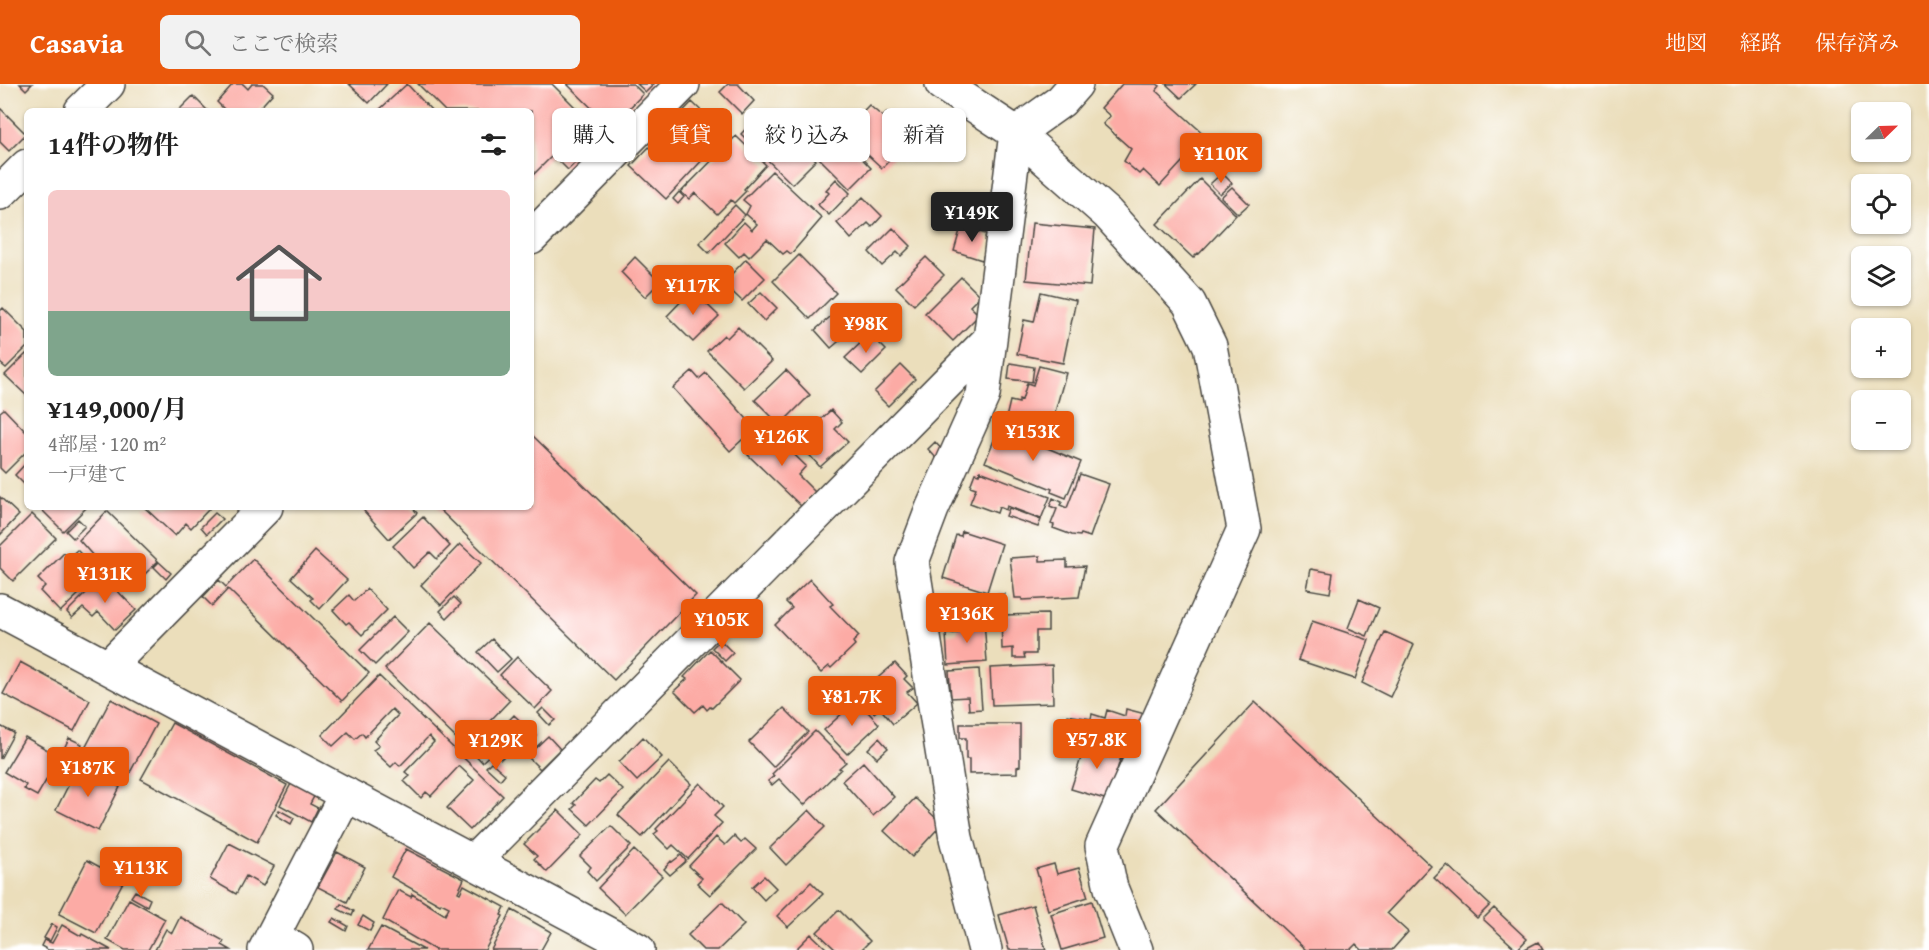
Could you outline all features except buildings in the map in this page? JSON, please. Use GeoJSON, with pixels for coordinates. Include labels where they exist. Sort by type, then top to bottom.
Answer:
{"type":"FeatureCollection","features":[{"type":"Feature","properties":{"kind":"street"},"geometry":{"type":"LineString","coordinates":[[84,108],[108,84]]}},
{"type":"Feature","properties":{"kind":"street"},"geometry":{"type":"LineString","coordinates":[[534,235],[683,84]]}},
{"type":"Feature","properties":{"kind":"street"},"geometry":{"type":"LineString","coordinates":[[942,84],[1016,133],[1107,213],[1189,303],[1210,346],[1244,529],[1102,846],[1111,888],[1136,950]]}},
{"type":"Feature","properties":{"kind":"street"},"geometry":{"type":"LineString","coordinates":[[985,950],[956,838],[912,562],[932,509],[982,395],[1016,133],[1061,101],[1076,84]]}},
{"type":"Feature","properties":{"kind":"street"},"geometry":{"type":"LineString","coordinates":[[0,193],[24,169]]}},
{"type":"Feature","properties":{"kind":"street"},"geometry":{"type":"LineString","coordinates":[[473,862],[990,339]]}},
{"type":"Feature","properties":{"kind":"street"},"geometry":{"type":"LineString","coordinates":[[108,667],[263,510]]}},
{"type":"Feature","properties":{"kind":"street"},"geometry":{"type":"LineString","coordinates":[[0,610],[638,950]]}},
{"type":"Feature","properties":{"kind":"street"},"geometry":{"type":"LineString","coordinates":[[278,945],[346,794]]}}]}
